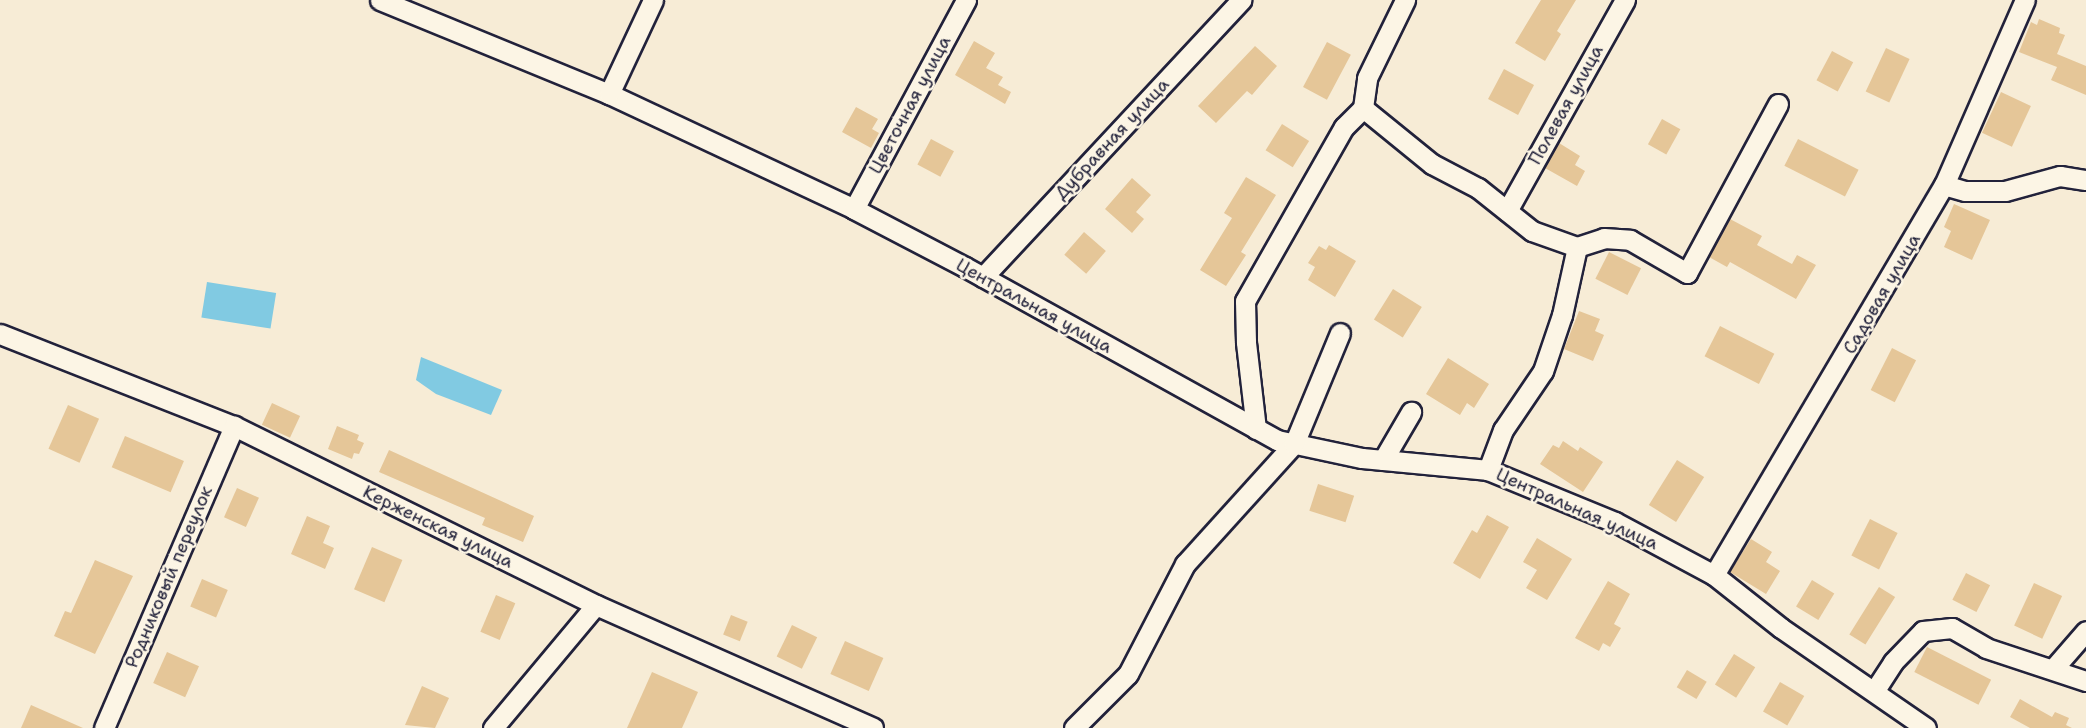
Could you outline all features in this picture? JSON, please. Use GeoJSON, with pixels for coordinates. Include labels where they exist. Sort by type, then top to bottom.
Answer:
{"type":"FeatureCollection","features":[{"type":"Feature","properties":{"kind":"street","name":"Центральная улица"},"geometry":{"type":"LineString","coordinates":[[380,0],[609,94],[854,209],[983,277],[1277,440],[1384,460],[1488,470],[1615,522],[1714,575],[1781,628],[1875,690],[1926,728]]}},
{"type":"Feature","properties":{"kind":"street"},"geometry":{"type":"LineString","coordinates":[[609,94],[653,0]]}},
{"type":"Feature","properties":{"kind":"street","name":"Цветочная улица"},"geometry":{"type":"LineString","coordinates":[[854,209],[966,0]]}},
{"type":"Feature","properties":{"kind":"street","name":"Дубравная улица"},"geometry":{"type":"LineString","coordinates":[[983,277],[1241,0]]}},
{"type":"Feature","properties":{"kind":"street"},"geometry":{"type":"LineString","coordinates":[[1256,429],[1246,342],[1245,301],[1344,127],[1363,108],[1367,78],[1405,0]]}},
{"type":"Feature","properties":{"kind":"street","name":"Полевая улица"},"geometry":{"type":"LineString","coordinates":[[1507,211],[1625,0]]}},
{"type":"Feature","properties":{"kind":"street","name":"Садовая улица"},"geometry":{"type":"LineString","coordinates":[[1714,575],[1840,368],[1944,186],[2025,0]]}},
{"type":"Feature","properties":{"kind":"street"},"geometry":{"type":"LineString","coordinates":[[1363,108],[1432,164],[1478,187],[1532,231],[1577,247],[1604,238],[1630,240],[1686,273],[1778,104]]}},
{"type":"Feature","properties":{"kind":"street"},"geometry":{"type":"LineString","coordinates":[[1944,186],[1965,191],[2005,191],[2060,176],[2086,180]]}},
{"type":"Feature","properties":{"kind":"street"},"geometry":{"type":"LineString","coordinates":[[1488,470],[1503,430],[1542,371],[1562,314],[1577,247]]}},
{"type":"Feature","properties":{"kind":"street"},"geometry":{"type":"LineString","coordinates":[[1074,728],[1128,674],[1185,564],[1294,444],[1340,333]]}},
{"type":"Feature","properties":{"kind":"street","name":"Керженская улица"},"geometry":{"type":"LineString","coordinates":[[0,334],[234,426],[596,605],[873,728]]}},
{"type":"Feature","properties":{"kind":"street"},"geometry":{"type":"LineString","coordinates":[[1384,460],[1411,412]]}},
{"type":"Feature","properties":{"kind":"street","name":"Родниковый переулок"},"geometry":{"type":"LineString","coordinates":[[104,728],[234,426]]}},
{"type":"Feature","properties":{"kind":"street"},"geometry":{"type":"LineString","coordinates":[[493,728],[596,605]]}},
{"type":"Feature","properties":{"kind":"street"},"geometry":{"type":"LineString","coordinates":[[1875,690],[1893,662],[1923,631],[1952,628],[1986,648],[2086,681]]}},
{"type":"Feature","properties":{"kind":"street"},"geometry":{"type":"LineString","coordinates":[[2053,669],[2086,631]]}},
{"type":"Feature","properties":{"kind":"water"},"geometry":{"type":"Polygon","coordinates":[[[207,282],[276,293],[271,329],[201,318],[207,282]]]}},
{"type":"Feature","properties":{"kind":"water"},"geometry":{"type":"Polygon","coordinates":[[[421,357],[502,390],[491,415],[436,394],[416,380],[421,357]]]}},
{"type":"Feature","properties":{"kind":"building"},"geometry":{"type":"Polygon","coordinates":[[[1541,0],[1576,0],[1557,31],[1561,34],[1545,61],[1515,43],[1541,0]]]}},
{"type":"Feature","properties":{"kind":"building"},"geometry":{"type":"Polygon","coordinates":[[[2039,19],[2060,28],[2059,33],[2065,35],[2057,54],[2086,66],[2086,95],[2051,80],[2057,67],[2019,52],[2031,22],[2037,25],[2039,19]]]}},
{"type":"Feature","properties":{"kind":"building"},"geometry":{"type":"Polygon","coordinates":[[[974,41],[995,53],[986,68],[1003,77],[998,85],[1011,92],[1005,104],[955,75],[974,41]]]}},
{"type":"Feature","properties":{"kind":"building"},"geometry":{"type":"Polygon","coordinates":[[[1327,42],[1351,55],[1327,100],[1303,87],[1327,42]]]}},
{"type":"Feature","properties":{"kind":"building"},"geometry":{"type":"Polygon","coordinates":[[[1255,46],[1277,66],[1252,95],[1247,91],[1216,123],[1198,106],[1255,46]]]}},
{"type":"Feature","properties":{"kind":"building"},"geometry":{"type":"Polygon","coordinates":[[[1886,48],[1910,59],[1889,102],[1866,92],[1886,48]]]}},
{"type":"Feature","properties":{"kind":"building"},"geometry":{"type":"Polygon","coordinates":[[[1832,51],[1853,62],[1838,91],[1817,80],[1832,51]]]}},
{"type":"Feature","properties":{"kind":"building"},"geometry":{"type":"Polygon","coordinates":[[[1504,69],[1534,85],[1518,115],[1488,99],[1504,69]]]}},
{"type":"Feature","properties":{"kind":"building"},"geometry":{"type":"Polygon","coordinates":[[[2001,92],[2031,106],[2012,147],[1982,133],[2001,92]]]}},
{"type":"Feature","properties":{"kind":"building"},"geometry":{"type":"Polygon","coordinates":[[[856,107],[878,119],[872,129],[879,133],[871,148],[842,132],[856,107]]]}},
{"type":"Feature","properties":{"kind":"building"},"geometry":{"type":"Polygon","coordinates":[[[1662,119],[1680,129],[1666,155],[1648,144],[1662,119]]]}},
{"type":"Feature","properties":{"kind":"building"},"geometry":{"type":"Polygon","coordinates":[[[1282,124],[1309,141],[1293,167],[1266,150],[1282,124]]]}},
{"type":"Feature","properties":{"kind":"building"},"geometry":{"type":"Polygon","coordinates":[[[931,139],[954,151],[940,177],[917,165],[931,139]]]}},
{"type":"Feature","properties":{"kind":"building"},"geometry":{"type":"Polygon","coordinates":[[[1798,139],[1859,170],[1845,197],[1784,166],[1798,139]]]}},
{"type":"Feature","properties":{"kind":"building"},"geometry":{"type":"Polygon","coordinates":[[[1559,143],[1580,156],[1575,165],[1585,171],[1577,186],[1545,168],[1559,143]]]}},
{"type":"Feature","properties":{"kind":"building"},"geometry":{"type":"Polygon","coordinates":[[[1246,177],[1276,195],[1241,252],[1246,255],[1226,286],[1200,270],[1232,218],[1224,213],[1246,177]]]}},
{"type":"Feature","properties":{"kind":"building"},"geometry":{"type":"Polygon","coordinates":[[[1132,178],[1151,195],[1136,212],[1144,219],[1132,233],[1105,209],[1132,178]]]}},
{"type":"Feature","properties":{"kind":"building"},"geometry":{"type":"Polygon","coordinates":[[[1954,204],[1990,220],[1972,260],[1944,247],[1951,231],[1944,227],[1954,204]]]}},
{"type":"Feature","properties":{"kind":"building"},"geometry":{"type":"Polygon","coordinates":[[[1730,219],[1762,236],[1757,245],[1792,264],[1797,255],[1816,265],[1796,299],[1730,262],[1727,267],[1709,257],[1730,219]]]}},
{"type":"Feature","properties":{"kind":"building"},"geometry":{"type":"Polygon","coordinates":[[[1084,232],[1106,251],[1086,274],[1064,255],[1084,232]]]}},
{"type":"Feature","properties":{"kind":"building"},"geometry":{"type":"Polygon","coordinates":[[[1329,245],[1356,261],[1335,297],[1308,280],[1315,267],[1308,263],[1319,246],[1326,250],[1329,245]]]}},
{"type":"Feature","properties":{"kind":"building"},"geometry":{"type":"Polygon","coordinates":[[[1609,252],[1641,268],[1627,295],[1595,279],[1609,252]]]}},
{"type":"Feature","properties":{"kind":"building"},"geometry":{"type":"Polygon","coordinates":[[[1393,289],[1422,307],[1403,338],[1374,320],[1393,289]]]}},
{"type":"Feature","properties":{"kind":"building"},"geometry":{"type":"Polygon","coordinates":[[[1579,311],[1600,319],[1595,331],[1604,335],[1593,361],[1564,349],[1579,311]]]}},
{"type":"Feature","properties":{"kind":"building"},"geometry":{"type":"Polygon","coordinates":[[[1720,326],[1774,354],[1759,384],[1705,356],[1720,326]]]}},
{"type":"Feature","properties":{"kind":"building"},"geometry":{"type":"Polygon","coordinates":[[[1892,348],[1916,360],[1895,402],[1871,390],[1892,348]]]}},
{"type":"Feature","properties":{"kind":"building"},"geometry":{"type":"Polygon","coordinates":[[[1448,358],[1489,384],[1474,408],[1467,403],[1460,415],[1426,394],[1448,358]]]}},
{"type":"Feature","properties":{"kind":"building"},"geometry":{"type":"Polygon","coordinates":[[[272,403],[300,416],[290,438],[262,425],[272,403]]]}},
{"type":"Feature","properties":{"kind":"building"},"geometry":{"type":"Polygon","coordinates":[[[68,405],[99,419],[80,463],[48,449],[68,405]]]}},
{"type":"Feature","properties":{"kind":"building"},"geometry":{"type":"Polygon","coordinates":[[[337,426],[359,435],[357,440],[364,443],[359,454],[354,453],[352,459],[328,449],[337,426]]]}},
{"type":"Feature","properties":{"kind":"building"},"geometry":{"type":"Polygon","coordinates":[[[125,436],[184,461],[171,492],[112,467],[125,436]]]}},
{"type":"Feature","properties":{"kind":"building"},"geometry":{"type":"Polygon","coordinates":[[[1563,441],[1578,451],[1580,447],[1603,462],[1583,492],[1540,464],[1553,445],[1559,448],[1563,441]]]}},
{"type":"Feature","properties":{"kind":"building"},"geometry":{"type":"Polygon","coordinates":[[[389,450],[534,516],[523,542],[482,525],[485,518],[379,472],[389,450]]]}},
{"type":"Feature","properties":{"kind":"building"},"geometry":{"type":"Polygon","coordinates":[[[1677,460],[1704,477],[1676,522],[1649,505],[1677,460]]]}},
{"type":"Feature","properties":{"kind":"building"},"geometry":{"type":"Polygon","coordinates":[[[1318,484],[1354,496],[1345,522],[1309,511],[1318,484]]]}},
{"type":"Feature","properties":{"kind":"building"},"geometry":{"type":"Polygon","coordinates":[[[237,488],[259,498],[246,527],[224,517],[237,488]]]}},
{"type":"Feature","properties":{"kind":"building"},"geometry":{"type":"Polygon","coordinates":[[[1487,515],[1509,527],[1480,579],[1453,563],[1472,530],[1477,533],[1487,515]]]}},
{"type":"Feature","properties":{"kind":"building"},"geometry":{"type":"Polygon","coordinates":[[[307,516],[330,526],[323,543],[334,548],[325,569],[291,554],[307,516]]]}},
{"type":"Feature","properties":{"kind":"building"},"geometry":{"type":"Polygon","coordinates":[[[1870,519],[1898,533],[1879,570],[1851,556],[1870,519]]]}},
{"type":"Feature","properties":{"kind":"building"},"geometry":{"type":"Polygon","coordinates":[[[1537,538],[1572,559],[1547,600],[1526,588],[1537,570],[1523,562],[1537,538]]]}},
{"type":"Feature","properties":{"kind":"building"},"geometry":{"type":"Polygon","coordinates":[[[1751,539],[1772,552],[1766,562],[1780,571],[1766,594],[1730,572],[1751,539]]]}},
{"type":"Feature","properties":{"kind":"building"},"geometry":{"type":"Polygon","coordinates":[[[372,547],[402,560],[384,602],[354,589],[372,547]]]}},
{"type":"Feature","properties":{"kind":"building"},"geometry":{"type":"Polygon","coordinates":[[[95,560],[133,576],[95,654],[54,636],[65,611],[71,613],[95,560]]]}},
{"type":"Feature","properties":{"kind":"building"},"geometry":{"type":"Polygon","coordinates":[[[1966,573],[1990,585],[1976,612],[1952,600],[1966,573]]]}},
{"type":"Feature","properties":{"kind":"building"},"geometry":{"type":"Polygon","coordinates":[[[202,579],[228,590],[216,618],[190,607],[202,579]]]}},
{"type":"Feature","properties":{"kind":"building"},"geometry":{"type":"Polygon","coordinates":[[[1812,580],[1834,593],[1818,620],[1796,607],[1812,580]]]}},
{"type":"Feature","properties":{"kind":"building"},"geometry":{"type":"Polygon","coordinates":[[[1608,581],[1630,594],[1614,624],[1621,628],[1610,647],[1603,643],[1599,651],[1575,638],[1608,581]]]}},
{"type":"Feature","properties":{"kind":"building"},"geometry":{"type":"Polygon","coordinates":[[[2034,583],[2062,596],[2042,639],[2014,626],[2034,583]]]}},
{"type":"Feature","properties":{"kind":"building"},"geometry":{"type":"Polygon","coordinates":[[[1879,587],[1895,597],[1865,645],[1849,634],[1879,587]]]}},
{"type":"Feature","properties":{"kind":"building"},"geometry":{"type":"Polygon","coordinates":[[[496,595],[515,603],[500,640],[480,632],[496,595]]]}},
{"type":"Feature","properties":{"kind":"building"},"geometry":{"type":"Polygon","coordinates":[[[731,615],[748,622],[740,641],[723,634],[731,615]]]}},
{"type":"Feature","properties":{"kind":"building"},"geometry":{"type":"Polygon","coordinates":[[[792,625],[817,637],[802,669],[777,656],[792,625]]]}},
{"type":"Feature","properties":{"kind":"building"},"geometry":{"type":"Polygon","coordinates":[[[845,641],[883,658],[869,691],[830,674],[845,641]]]}},
{"type":"Feature","properties":{"kind":"building"},"geometry":{"type":"Polygon","coordinates":[[[1927,647],[1991,680],[1978,705],[1914,672],[1927,647]]]}},
{"type":"Feature","properties":{"kind":"building"},"geometry":{"type":"Polygon","coordinates":[[[167,652],[199,666],[185,697],[153,683],[167,652]]]}},
{"type":"Feature","properties":{"kind":"building"},"geometry":{"type":"Polygon","coordinates":[[[1734,654],[1755,667],[1736,698],[1715,685],[1734,654]]]}},
{"type":"Feature","properties":{"kind":"building"},"geometry":{"type":"Polygon","coordinates":[[[1687,670],[1707,682],[1696,699],[1677,687],[1687,670]]]}},
{"type":"Feature","properties":{"kind":"building"},"geometry":{"type":"Polygon","coordinates":[[[652,672],[698,692],[682,728],[627,728],[652,672]]]}},
{"type":"Feature","properties":{"kind":"building"},"geometry":{"type":"Polygon","coordinates":[[[1780,682],[1804,696],[1787,725],[1763,711],[1780,682]]]}},
{"type":"Feature","properties":{"kind":"building"},"geometry":{"type":"Polygon","coordinates":[[[422,686],[449,698],[435,728],[405,725],[422,686]]]}},
{"type":"Feature","properties":{"kind":"building"},"geometry":{"type":"Polygon","coordinates":[[[2020,699],[2052,717],[2055,712],[2069,718],[2066,725],[2072,728],[2030,728],[2010,717],[2020,699]]]}},
{"type":"Feature","properties":{"kind":"building"},"geometry":{"type":"Polygon","coordinates":[[[31,705],[83,728],[21,728],[31,705]]]}}]}
